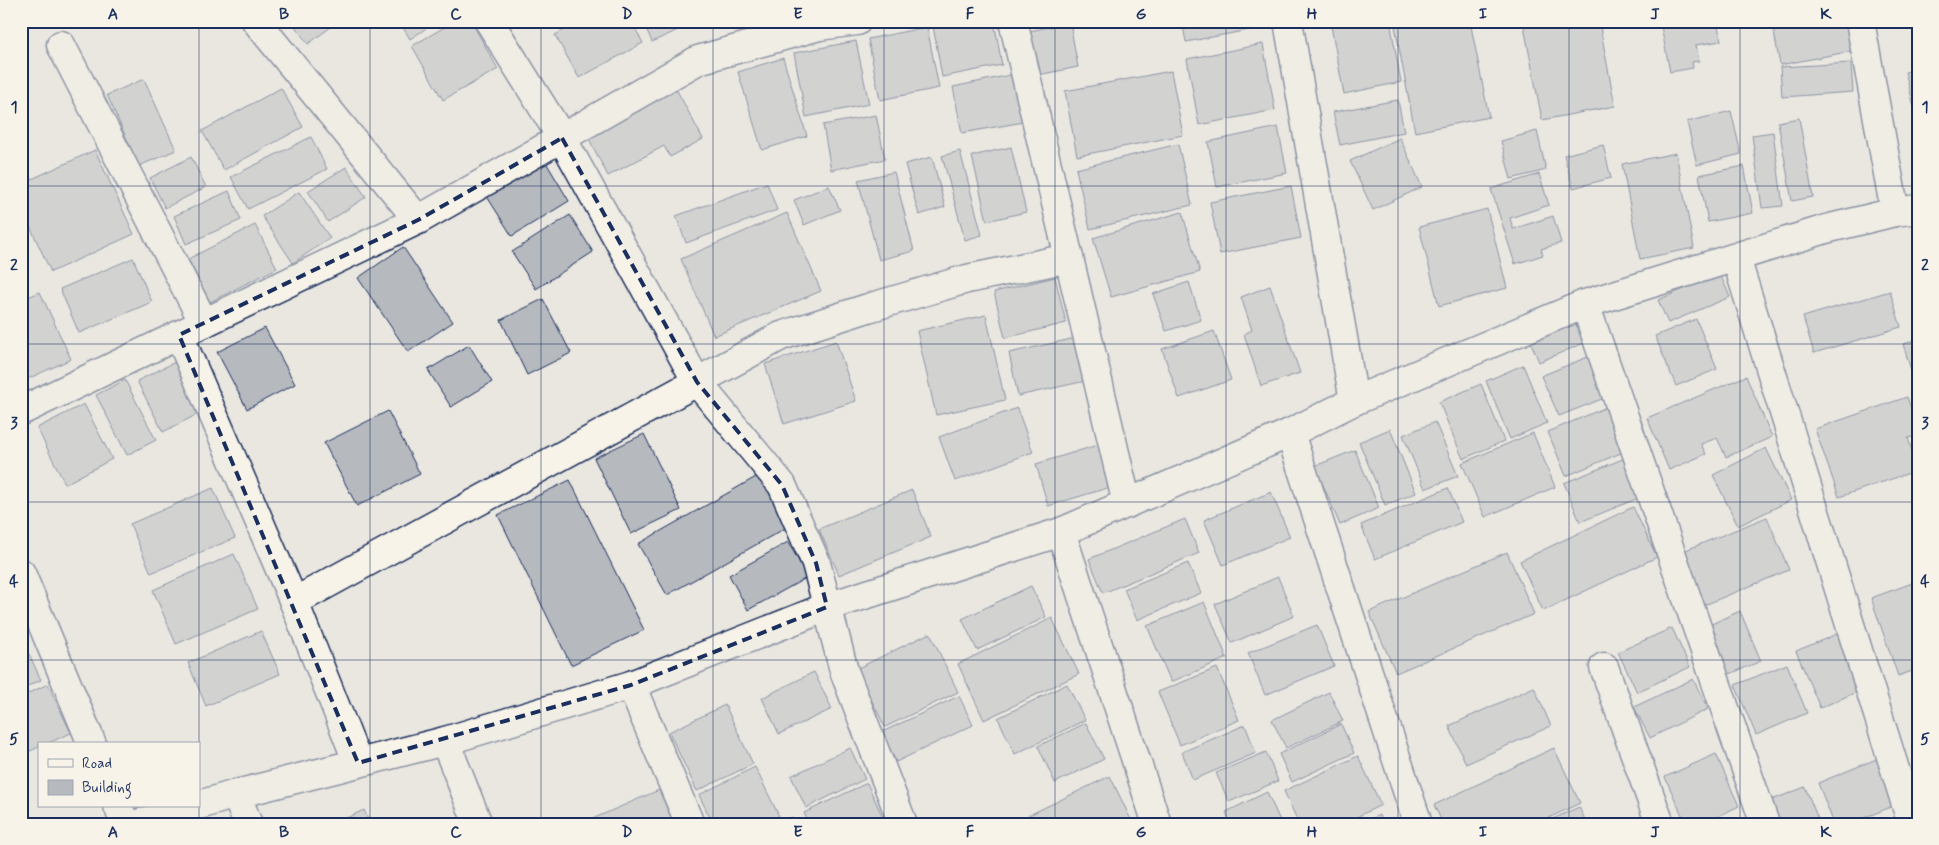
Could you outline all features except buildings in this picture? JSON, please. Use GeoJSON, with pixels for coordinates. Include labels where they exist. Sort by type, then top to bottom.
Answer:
{"type":"FeatureCollection","features":[{"type":"Feature","properties":{"kind":"street"},"geometry":{"type":"LineString","coordinates":[[256,21],[418,220]]}},
{"type":"Feature","properties":{"kind":"street"},"geometry":{"type":"LineString","coordinates":[[489,21],[562,138],[697,382],[782,485],[816,563],[844,671],[903,824]]}},
{"type":"Feature","properties":{"kind":"street"},"geometry":{"type":"LineString","coordinates":[[21,411],[418,220],[698,60],[809,25],[858,21]]}},
{"type":"Feature","properties":{"kind":"street"},"geometry":{"type":"LineString","coordinates":[[1013,21],[1127,504]]}},
{"type":"Feature","properties":{"kind":"street"},"geometry":{"type":"LineString","coordinates":[[1288,21],[1354,401]]}},
{"type":"Feature","properties":{"kind":"street"},"geometry":{"type":"LineString","coordinates":[[200,805],[445,741],[631,685],[827,607],[1061,532],[1290,433],[1354,401],[1586,304],[1826,229],[1906,211],[1860,21]]}},
{"type":"Feature","properties":{"kind":"street"},"geometry":{"type":"LineString","coordinates":[[61,45],[204,324]]}},
{"type":"Feature","properties":{"kind":"street"},"geometry":{"type":"LineString","coordinates":[[294,602],[781,336],[967,278],[1069,258]]}},
{"type":"Feature","properties":{"kind":"street"},"geometry":{"type":"LineString","coordinates":[[1736,258],[1912,824]]}},
{"type":"Feature","properties":{"kind":"street"},"geometry":{"type":"LineString","coordinates":[[1586,304],[1765,824]]}},
{"type":"Feature","properties":{"kind":"street"},"geometry":{"type":"LineString","coordinates":[[179,335],[294,602],[358,763]]}},
{"type":"Feature","properties":{"kind":"street"},"geometry":{"type":"LineString","coordinates":[[1290,433],[1418,824]]}},
{"type":"Feature","properties":{"kind":"street"},"geometry":{"type":"LineString","coordinates":[[1061,532],[1157,824]]}},
{"type":"Feature","properties":{"kind":"street"},"geometry":{"type":"LineString","coordinates":[[21,573],[91,742]]}},
{"type":"Feature","properties":{"kind":"street"},"geometry":{"type":"LineString","coordinates":[[1604,667],[1660,824]]}},
{"type":"Feature","properties":{"kind":"street"},"geometry":{"type":"LineString","coordinates":[[631,685],[690,824]]}},
{"type":"Feature","properties":{"kind":"street"},"geometry":{"type":"LineString","coordinates":[[445,741],[478,824]]}},
{"type":"Feature","properties":{"kind":"street"},"geometry":{"type":"LineString","coordinates":[[236,794],[248,824]]}},
{"type":"Feature","properties":{"kind":"street"},"geometry":{"type":"LineString","coordinates":[[119,808],[125,824]]}},
{"type":"Feature","properties":{"kind":"street"},"geometry":{"type":"LineString","coordinates":[[137,824],[189,808]]}},
{"type":"Feature","properties":{"kind":"highlighted area"},"geometry":{"type":"Polygon","coordinates":[[[562,138],[697,382],[782,485],[816,563],[827,607],[631,685],[358,763],[179,335],[418,220],[562,138]]]}}]}
